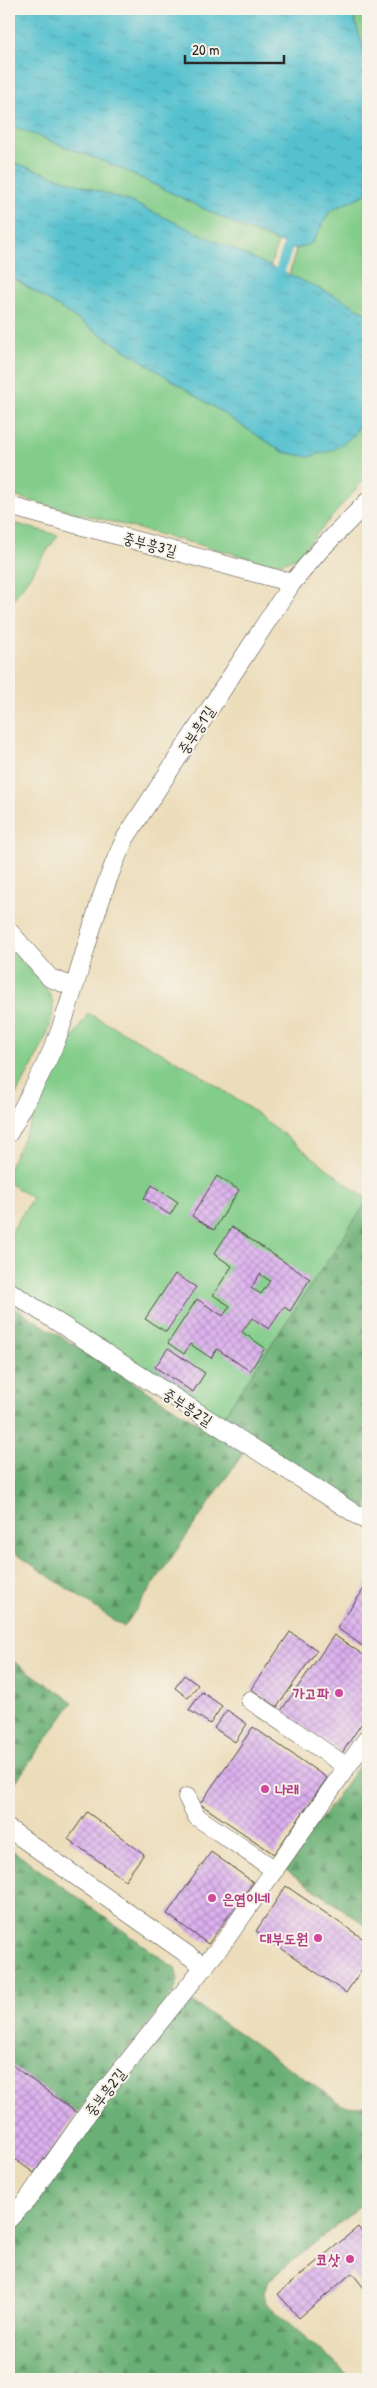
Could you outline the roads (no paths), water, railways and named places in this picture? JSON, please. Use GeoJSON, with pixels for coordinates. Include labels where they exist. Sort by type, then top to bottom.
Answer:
{"type":"FeatureCollection","features":[{"type":"Feature","properties":{"kind":"lane","name":"중부흥1길"},"geometry":{"type":"LineString","coordinates":[[9,1132],[56,1042],[109,873],[126,837],[292,583],[320,550],[368,501]]}},
{"type":"Feature","properties":{"kind":"lane","name":"중부흥3길"},"geometry":{"type":"LineString","coordinates":[[9,506],[292,583]]}},
{"type":"Feature","properties":{"kind":"lane"},"geometry":{"type":"LineString","coordinates":[[9,931],[50,978],[74,987]]}},
{"type":"Feature","properties":{"kind":"lane","name":"중부흥2길"},"geometry":{"type":"LineString","coordinates":[[9,1291],[368,1522]]}},
{"type":"Feature","properties":{"kind":"lane"},"geometry":{"type":"LineString","coordinates":[[250,1700],[347,1767]]}},
{"type":"Feature","properties":{"kind":"lane","name":"중부흥2길"},"geometry":{"type":"LineString","coordinates":[[9,2219],[28,2200],[97,2100],[205,1967],[368,1737]]}},
{"type":"Feature","properties":{"kind":"lane"},"geometry":{"type":"LineString","coordinates":[[187,1797],[197,1817],[275,1870]]}},
{"type":"Feature","properties":{"kind":"lane"},"geometry":{"type":"LineString","coordinates":[[9,1829],[205,1967]]}},
{"type":"Feature","properties":{"kind":"water"},"geometry":{"type":"Polygon","coordinates":[[[9,9],[351,9],[368,63],[368,193],[330,211],[312,243],[296,249],[244,228],[120,168],[9,125],[9,9]]]}},
{"type":"Feature","properties":{"kind":"water"},"geometry":{"type":"Polygon","coordinates":[[[9,161],[131,202],[344,300],[368,314],[368,411],[353,436],[333,450],[309,457],[283,452],[9,275],[9,161]]]}},
{"type":"Feature","properties":{"kind":"waterway"},"geometry":{"type":"LineString","coordinates":[[280,271],[288,246]]}},
{"type":"Feature","properties":{"kind":"place","name":"가고파"},"geometry":{"type":"Point","coordinates":[339,1693]}},
{"type":"Feature","properties":{"kind":"place","name":"나래"},"geometry":{"type":"Point","coordinates":[265,1789]}},
{"type":"Feature","properties":{"kind":"place","name":"은엽이네"},"geometry":{"type":"Point","coordinates":[212,1898]}},
{"type":"Feature","properties":{"kind":"place","name":"대부도원"},"geometry":{"type":"Point","coordinates":[318,1938]}},
{"type":"Feature","properties":{"kind":"place","name":"코삿"},"geometry":{"type":"Point","coordinates":[350,2259]}}]}
